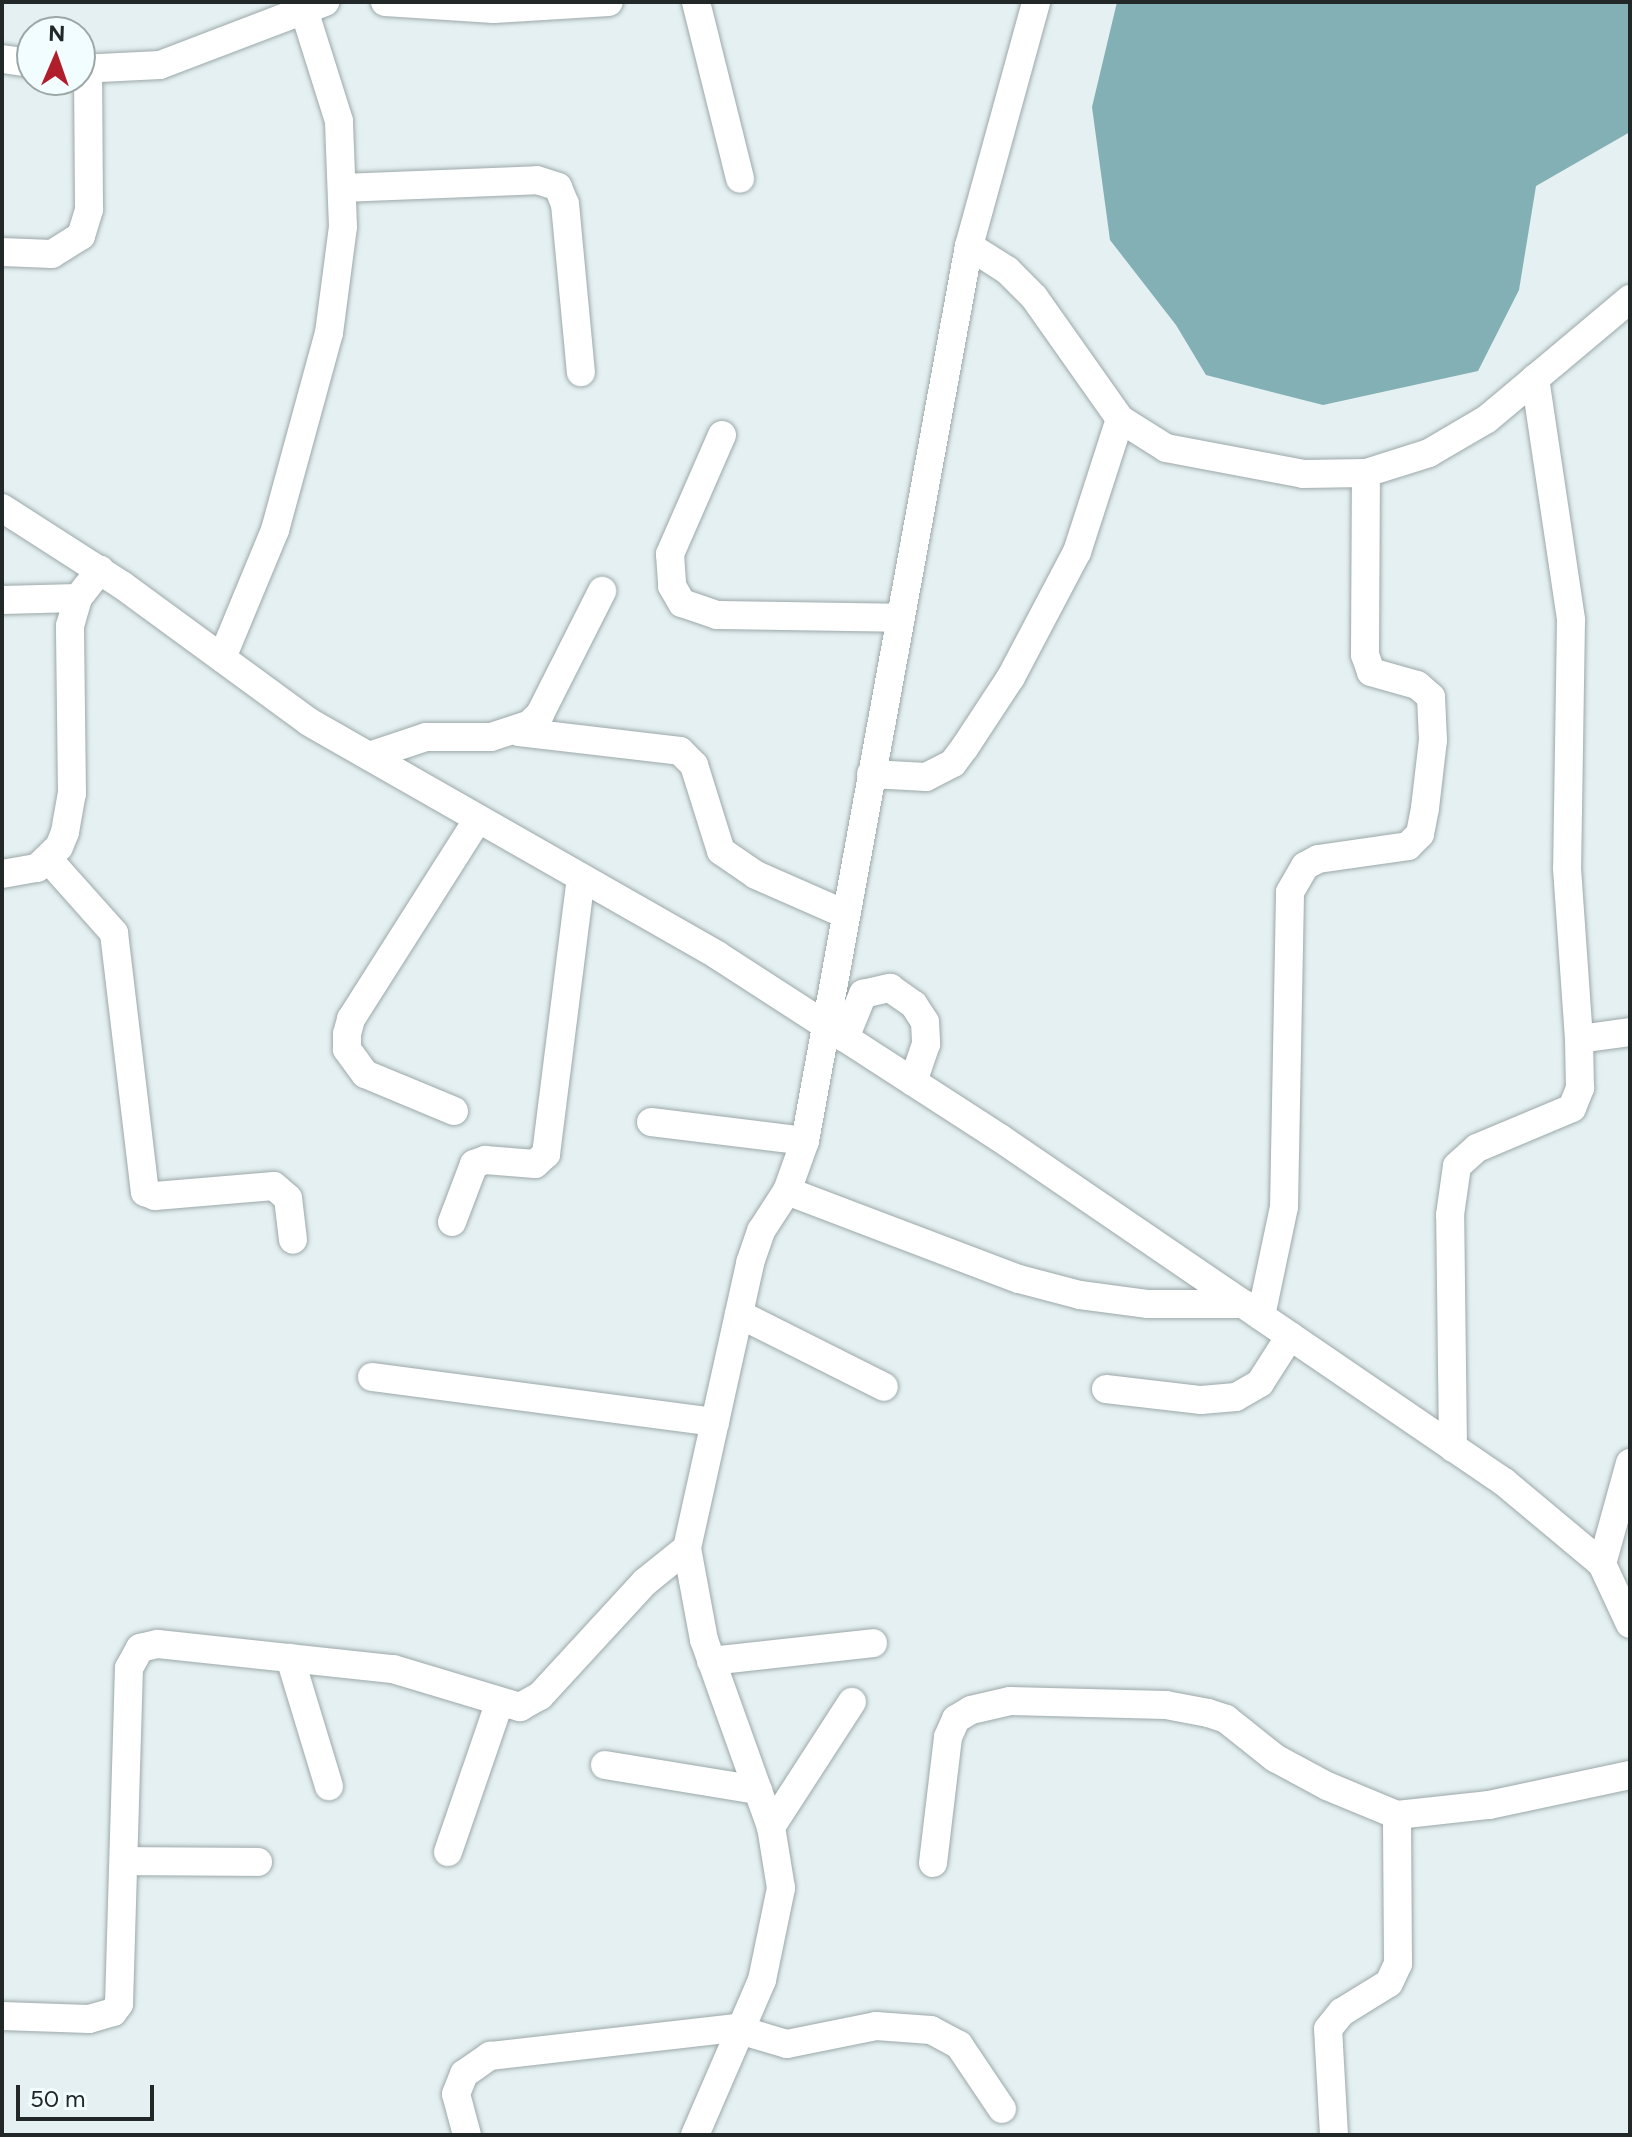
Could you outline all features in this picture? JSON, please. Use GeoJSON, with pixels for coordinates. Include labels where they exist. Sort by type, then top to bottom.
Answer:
{"type":"FeatureCollection","features":[{"type":"Feature","properties":{"kind":"street"},"geometry":{"type":"LineString","coordinates":[[385,2],[494,9],[609,2]]}},
{"type":"Feature","properties":{"kind":"street"},"geometry":{"type":"LineString","coordinates":[[696,2],[740,179]]}},
{"type":"Feature","properties":{"kind":"street"},"geometry":{"type":"LineString","coordinates":[[695,2135],[744,2029],[777,1925],[781,1888],[771,1827],[711,1661],[687,1548],[739,1314],[761,1231],[787,1191],[805,1141],[835,1031],[845,914],[969,246],[1036,2]]}},
{"type":"Feature","properties":{"kind":"street"},"geometry":{"type":"LineString","coordinates":[[96,70],[117,71],[194,56],[314,4],[339,121],[343,227],[329,333],[275,530],[222,658]]}},
{"type":"Feature","properties":{"kind":"street"},"geometry":{"type":"LineString","coordinates":[[2,252],[52,254],[81,236],[89,209],[85,96]]}},
{"type":"Feature","properties":{"kind":"street"},"geometry":{"type":"LineString","coordinates":[[342,188],[537,180],[558,187],[565,204],[581,372]]}},
{"type":"Feature","properties":{"kind":"street"},"geometry":{"type":"LineString","coordinates":[[969,246],[1007,270],[1034,297],[1120,419],[1166,448],[1202,458],[1303,474],[1366,473],[1429,453],[1487,419],[1630,299]]}},
{"type":"Feature","properties":{"kind":"street"},"geometry":{"type":"LineString","coordinates":[[1453,1448],[1450,1215],[1457,1166],[1477,1148],[1572,1108],[1580,1088],[1567,868],[1571,620],[1535,378]]}},
{"type":"Feature","properties":{"kind":"street"},"geometry":{"type":"LineString","coordinates":[[871,774],[926,777],[953,763],[965,747],[1011,677],[1077,552],[1120,419]]}},
{"type":"Feature","properties":{"kind":"street"},"geometry":{"type":"LineString","coordinates":[[722,435],[670,554],[672,586],[682,603],[717,615],[900,618]]}},
{"type":"Feature","properties":{"kind":"street"},"geometry":{"type":"LineString","coordinates":[[1252,1310],[1284,1207],[1290,892],[1305,866],[1318,859],[1397,849],[1415,841],[1427,794],[1433,740],[1431,697],[1417,685],[1371,672],[1365,655],[1366,473]]}},
{"type":"Feature","properties":{"kind":"street"},"geometry":{"type":"LineString","coordinates":[[2,508],[100,570],[309,722],[581,878],[835,1031],[1290,1336],[1453,1448],[1602,1564],[1630,1624]]}},
{"type":"Feature","properties":{"kind":"street"},"geometry":{"type":"LineString","coordinates":[[2,874],[29,871],[49,860],[65,832],[72,794],[70,626],[78,598],[100,570]]}},
{"type":"Feature","properties":{"kind":"street"},"geometry":{"type":"LineString","coordinates":[[519,732],[540,714],[602,591]]}},
{"type":"Feature","properties":{"kind":"street"},"geometry":{"type":"LineString","coordinates":[[2,600],[78,598]]}},
{"type":"Feature","properties":{"kind":"street"},"geometry":{"type":"LineString","coordinates":[[369,756],[426,737],[519,732],[680,751],[694,765],[721,851],[756,875],[845,914]]}},
{"type":"Feature","properties":{"kind":"street"},"geometry":{"type":"LineString","coordinates":[[454,1111],[365,1074],[347,1049],[347,1034],[351,1019],[478,819]]}},
{"type":"Feature","properties":{"kind":"street"},"geometry":{"type":"LineString","coordinates":[[49,860],[114,933],[142,1187],[155,1196],[274,1186],[288,1198],[293,1240]]}},
{"type":"Feature","properties":{"kind":"street"},"geometry":{"type":"LineString","coordinates":[[452,1222],[474,1164],[485,1160],[535,1164],[546,1154],[581,878]]}},
{"type":"Feature","properties":{"kind":"street"},"geometry":{"type":"LineString","coordinates":[[835,1031],[863,994],[890,988],[914,1005],[925,1022],[926,1044],[913,1082]]}},
{"type":"Feature","properties":{"kind":"street"},"geometry":{"type":"LineString","coordinates":[[1579,1039],[1630,1032]]}},
{"type":"Feature","properties":{"kind":"street"},"geometry":{"type":"LineString","coordinates":[[651,1122],[805,1141]]}},
{"type":"Feature","properties":{"kind":"street"},"geometry":{"type":"LineString","coordinates":[[787,1191],[1019,1279],[1080,1295],[1148,1304],[1252,1310]]}},
{"type":"Feature","properties":{"kind":"street"},"geometry":{"type":"LineString","coordinates":[[739,1314],[884,1387]]}},
{"type":"Feature","properties":{"kind":"street"},"geometry":{"type":"LineString","coordinates":[[1106,1389],[1201,1400],[1236,1397],[1260,1383],[1290,1336]]}},
{"type":"Feature","properties":{"kind":"street"},"geometry":{"type":"LineString","coordinates":[[372,1377],[715,1422]]}},
{"type":"Feature","properties":{"kind":"street"},"geometry":{"type":"LineString","coordinates":[[1602,1564],[1630,1463]]}},
{"type":"Feature","properties":{"kind":"street"},"geometry":{"type":"LineString","coordinates":[[2,2016],[89,2019],[113,2012],[121,1992],[129,1668],[134,1653],[158,1644],[393,1669],[499,1704],[520,1707],[540,1696],[645,1582],[687,1548]]}},
{"type":"Feature","properties":{"kind":"street"},"geometry":{"type":"LineString","coordinates":[[711,1661],[873,1643]]}},
{"type":"Feature","properties":{"kind":"street"},"geometry":{"type":"LineString","coordinates":[[290,1658],[329,1786]]}},
{"type":"Feature","properties":{"kind":"street"},"geometry":{"type":"LineString","coordinates":[[933,1863],[952,1728],[971,1710],[1010,1701],[1166,1705],[1208,1713],[1226,1719],[1275,1758],[1327,1786],[1397,1815],[1489,1805],[1630,1775]]}},
{"type":"Feature","properties":{"kind":"street"},"geometry":{"type":"LineString","coordinates":[[771,1827],[852,1702]]}},
{"type":"Feature","properties":{"kind":"street"},"geometry":{"type":"LineString","coordinates":[[448,1852],[499,1704]]}},
{"type":"Feature","properties":{"kind":"street"},"geometry":{"type":"LineString","coordinates":[[605,1765],[758,1790]]}},
{"type":"Feature","properties":{"kind":"street"},"geometry":{"type":"LineString","coordinates":[[1334,2135],[1328,2029],[1342,2012],[1389,1983],[1398,1964],[1397,1815]]}},
{"type":"Feature","properties":{"kind":"street"},"geometry":{"type":"LineString","coordinates":[[124,1861],[258,1862]]}},
{"type":"Feature","properties":{"kind":"street"},"geometry":{"type":"LineString","coordinates":[[467,2135],[456,2094],[464,2074],[490,2056],[744,2029],[787,2044],[876,2026],[931,2030],[959,2045],[1002,2109]]}},
{"type":"Feature","properties":{"kind":"water"},"geometry":{"type":"Polygon","coordinates":[[[1117,2],[1630,2],[1630,132],[1536,186],[1519,290],[1478,371],[1323,405],[1206,375],[1176,325],[1110,240],[1092,107],[1117,2]]]}}]}
